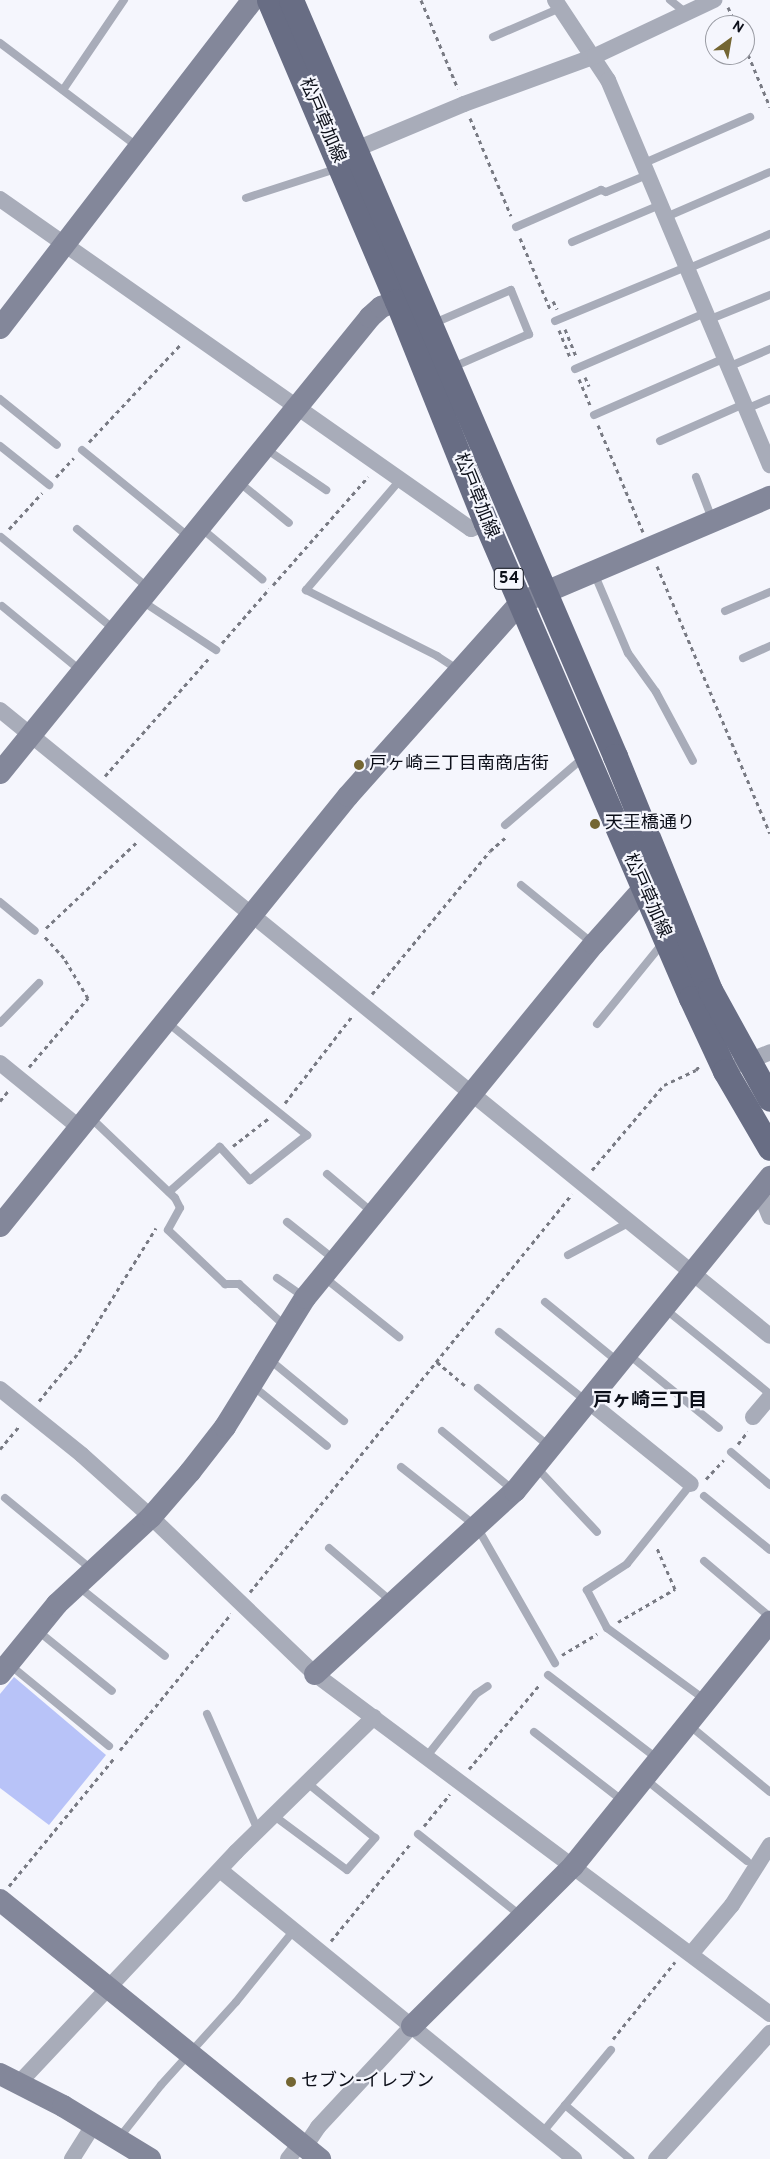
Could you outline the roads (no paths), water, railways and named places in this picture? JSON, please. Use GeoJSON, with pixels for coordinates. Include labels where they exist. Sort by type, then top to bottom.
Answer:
{"type":"FeatureCollection","features":[{"type":"Feature","properties":{"kind":"main road","name":"松戸草加線"},"geometry":{"type":"LineString","coordinates":[[269,0],[449,369],[615,756],[770,1148]]}},
{"type":"Feature","properties":{"kind":"main road","name":"松戸草加線"},"geometry":{"type":"LineString","coordinates":[[292,0],[397,301],[486,524],[665,940],[736,1066],[770,1099]]}},
{"type":"Feature","properties":{"kind":"street"},"geometry":{"type":"LineString","coordinates":[[0,328],[253,0]]}},
{"type":"Feature","properties":{"kind":"street"},"geometry":{"type":"LineString","coordinates":[[347,158],[464,104],[595,56],[714,0]]}},
{"type":"Feature","properties":{"kind":"street"},"geometry":{"type":"LineString","coordinates":[[556,4],[595,56],[663,211],[770,466]]}},
{"type":"Feature","properties":{"kind":"street"},"geometry":{"type":"LineString","coordinates":[[0,199],[297,409],[471,529],[486,524]]}},
{"type":"Feature","properties":{"kind":"street"},"geometry":{"type":"LineString","coordinates":[[0,773],[370,317],[381,307],[397,301]]}},
{"type":"Feature","properties":{"kind":"street"},"geometry":{"type":"LineString","coordinates":[[0,1226],[348,796],[520,603],[544,591],[770,497]]}},
{"type":"Feature","properties":{"kind":"street"},"geometry":{"type":"LineString","coordinates":[[0,710],[770,1336]]}},
{"type":"Feature","properties":{"kind":"street"},"geometry":{"type":"LineString","coordinates":[[4,1669],[36,1629],[85,1578],[151,1517],[225,1427],[285,1326],[305,1298],[594,944],[643,889]]}},
{"type":"Feature","properties":{"kind":"street"},"geometry":{"type":"LineString","coordinates":[[736,1066],[770,1052]]}},
{"type":"Feature","properties":{"kind":"street"},"geometry":{"type":"LineString","coordinates":[[0,1063],[84,1122]]}},
{"type":"Feature","properties":{"kind":"street"},"geometry":{"type":"LineString","coordinates":[[764,1183],[770,1217]]}},
{"type":"Feature","properties":{"kind":"street"},"geometry":{"type":"LineString","coordinates":[[315,1674],[515,1491],[764,1183]]}},
{"type":"Feature","properties":{"kind":"street"},"geometry":{"type":"LineString","coordinates":[[0,1389],[82,1455],[151,1517],[315,1674],[460,1780],[770,2014]]}},
{"type":"Feature","properties":{"kind":"street"},"geometry":{"type":"LineString","coordinates":[[754,1417],[770,1396]]}},
{"type":"Feature","properties":{"kind":"street"},"geometry":{"type":"LineString","coordinates":[[588,1401],[691,1484]]}},
{"type":"Feature","properties":{"kind":"street"},"geometry":{"type":"LineString","coordinates":[[3,1895],[108,1988],[190,2054],[303,2153],[318,2127],[412,2026],[573,1866],[770,1622]]}},
{"type":"Feature","properties":{"kind":"street"},"geometry":{"type":"LineString","coordinates":[[150,2159],[94,2124],[10,2079],[108,1988],[258,1830],[374,1717]]}},
{"type":"Feature","properties":{"kind":"street"},"geometry":{"type":"LineString","coordinates":[[691,1954],[732,1905],[770,1845]]}},
{"type":"Feature","properties":{"kind":"street"},"geometry":{"type":"LineString","coordinates":[[220,1870],[574,2159]]}},
{"type":"Feature","properties":{"kind":"street"},"geometry":{"type":"LineString","coordinates":[[656,2159],[770,2033]]}},
{"type":"Feature","properties":{"kind":"street"},"geometry":{"type":"LineString","coordinates":[[72,2159],[94,2124]]}},
{"type":"Feature","properties":{"kind":"lane"},"geometry":{"type":"LineString","coordinates":[[63,90],[124,0]]}},
{"type":"Feature","properties":{"kind":"lane"},"geometry":{"type":"LineString","coordinates":[[670,0],[686,13]]}},
{"type":"Feature","properties":{"kind":"lane"},"geometry":{"type":"LineString","coordinates":[[493,38],[556,4]]}},
{"type":"Feature","properties":{"kind":"lane"},"geometry":{"type":"LineString","coordinates":[[0,43],[139,148]]}},
{"type":"Feature","properties":{"kind":"lane"},"geometry":{"type":"LineString","coordinates":[[516,227],[601,190],[606,192],[645,169],[750,117]]}},
{"type":"Feature","properties":{"kind":"lane"},"geometry":{"type":"LineString","coordinates":[[246,198],[347,158]]}},
{"type":"Feature","properties":{"kind":"lane"},"geometry":{"type":"LineString","coordinates":[[572,242],[770,172]]}},
{"type":"Feature","properties":{"kind":"lane"},"geometry":{"type":"LineString","coordinates":[[558,320],[770,234]]}},
{"type":"Feature","properties":{"kind":"lane"},"geometry":{"type":"LineString","coordinates":[[429,325],[511,290],[529,334],[449,369]]}},
{"type":"Feature","properties":{"kind":"lane"},"geometry":{"type":"LineString","coordinates":[[578,367],[706,317],[770,295]]}},
{"type":"Feature","properties":{"kind":"lane"},"geometry":{"type":"LineString","coordinates":[[594,415],[726,363],[770,350]]}},
{"type":"Feature","properties":{"kind":"lane"},"geometry":{"type":"LineString","coordinates":[[0,398],[57,445]]}},
{"type":"Feature","properties":{"kind":"lane"},"geometry":{"type":"LineString","coordinates":[[660,441],[770,399]]}},
{"type":"Feature","properties":{"kind":"lane"},"geometry":{"type":"LineString","coordinates":[[0,446],[49,485]]}},
{"type":"Feature","properties":{"kind":"lane"},"geometry":{"type":"LineString","coordinates":[[265,448],[326,490]]}},
{"type":"Feature","properties":{"kind":"lane"},"geometry":{"type":"LineString","coordinates":[[82,450],[195,533],[262,579]]}},
{"type":"Feature","properties":{"kind":"lane"},"geometry":{"type":"LineString","coordinates":[[696,477],[712,521]]}},
{"type":"Feature","properties":{"kind":"lane"},"geometry":{"type":"LineString","coordinates":[[400,480],[306,590],[437,656],[459,670]]}},
{"type":"Feature","properties":{"kind":"lane"},"geometry":{"type":"LineString","coordinates":[[238,481],[289,523]]}},
{"type":"Feature","properties":{"kind":"lane"},"geometry":{"type":"LineString","coordinates":[[77,529],[145,594],[216,650]]}},
{"type":"Feature","properties":{"kind":"lane"},"geometry":{"type":"LineString","coordinates":[[2,537],[115,630]]}},
{"type":"Feature","properties":{"kind":"lane"},"geometry":{"type":"LineString","coordinates":[[593,571],[628,653],[656,692],[693,761]]}},
{"type":"Feature","properties":{"kind":"lane"},"geometry":{"type":"LineString","coordinates":[[725,611],[770,592]]}},
{"type":"Feature","properties":{"kind":"lane"},"geometry":{"type":"LineString","coordinates":[[2,606],[82,672]]}},
{"type":"Feature","properties":{"kind":"lane"},"geometry":{"type":"LineString","coordinates":[[743,658],[770,646]]}},
{"type":"Feature","properties":{"kind":"lane"},"geometry":{"type":"LineString","coordinates":[[505,825],[586,756]]}},
{"type":"Feature","properties":{"kind":"lane"},"geometry":{"type":"LineString","coordinates":[[520,885],[594,944]]}},
{"type":"Feature","properties":{"kind":"lane"},"geometry":{"type":"LineString","coordinates":[[0,902],[35,931]]}},
{"type":"Feature","properties":{"kind":"lane"},"geometry":{"type":"LineString","coordinates":[[597,1024],[665,940]]}},
{"type":"Feature","properties":{"kind":"lane"},"geometry":{"type":"LineString","coordinates":[[0,1023],[39,983]]}},
{"type":"Feature","properties":{"kind":"lane"},"geometry":{"type":"LineString","coordinates":[[166,1022],[307,1135],[250,1180],[220,1147],[169,1192]]}},
{"type":"Feature","properties":{"kind":"lane"},"geometry":{"type":"LineString","coordinates":[[84,1122],[169,1192],[180,1208],[168,1230],[225,1284],[239,1284],[285,1326]]}},
{"type":"Feature","properties":{"kind":"lane"},"geometry":{"type":"LineString","coordinates":[[327,1174],[375,1214]]}},
{"type":"Feature","properties":{"kind":"lane"},"geometry":{"type":"LineString","coordinates":[[287,1222],[330,1269],[398,1337]]}},
{"type":"Feature","properties":{"kind":"lane"},"geometry":{"type":"LineString","coordinates":[[568,1255],[630,1222]]}},
{"type":"Feature","properties":{"kind":"lane"},"geometry":{"type":"LineString","coordinates":[[277,1278],[305,1298]]}},
{"type":"Feature","properties":{"kind":"lane"},"geometry":{"type":"LineString","coordinates":[[545,1302],[719,1428]]}},
{"type":"Feature","properties":{"kind":"lane"},"geometry":{"type":"LineString","coordinates":[[663,1308],[770,1396]]}},
{"type":"Feature","properties":{"kind":"lane"},"geometry":{"type":"LineString","coordinates":[[500,1332],[588,1401]]}},
{"type":"Feature","properties":{"kind":"lane"},"geometry":{"type":"LineString","coordinates":[[266,1358],[344,1421]]}},
{"type":"Feature","properties":{"kind":"lane"},"geometry":{"type":"LineString","coordinates":[[251,1383],[327,1446]]}},
{"type":"Feature","properties":{"kind":"lane"},"geometry":{"type":"LineString","coordinates":[[478,1388],[550,1447]]}},
{"type":"Feature","properties":{"kind":"lane"},"geometry":{"type":"LineString","coordinates":[[442,1431],[515,1491]]}},
{"type":"Feature","properties":{"kind":"lane"},"geometry":{"type":"LineString","coordinates":[[731,1452],[770,1485]]}},
{"type":"Feature","properties":{"kind":"lane"},"geometry":{"type":"LineString","coordinates":[[535,1466],[597,1532]]}},
{"type":"Feature","properties":{"kind":"lane"},"geometry":{"type":"LineString","coordinates":[[401,1467],[477,1527],[555,1663]]}},
{"type":"Feature","properties":{"kind":"lane"},"geometry":{"type":"LineString","coordinates":[[691,1484],[627,1564],[587,1590],[607,1628],[706,1700]]}},
{"type":"Feature","properties":{"kind":"lane"},"geometry":{"type":"LineString","coordinates":[[704,1496],[770,1550]]}},
{"type":"Feature","properties":{"kind":"lane"},"geometry":{"type":"LineString","coordinates":[[5,1498],[165,1656]]}},
{"type":"Feature","properties":{"kind":"lane"},"geometry":{"type":"LineString","coordinates":[[329,1548],[393,1603]]}},
{"type":"Feature","properties":{"kind":"lane"},"geometry":{"type":"LineString","coordinates":[[704,1561],[770,1617]]}},
{"type":"Feature","properties":{"kind":"lane"},"geometry":{"type":"LineString","coordinates":[[36,1629],[112,1691]]}},
{"type":"Feature","properties":{"kind":"lane"},"geometry":{"type":"LineString","coordinates":[[4,1669],[109,1746]]}},
{"type":"Feature","properties":{"kind":"lane"},"geometry":{"type":"LineString","coordinates":[[548,1675],[659,1759]]}},
{"type":"Feature","properties":{"kind":"lane"},"geometry":{"type":"LineString","coordinates":[[427,1756],[476,1694],[488,1686]]}},
{"type":"Feature","properties":{"kind":"lane"},"geometry":{"type":"LineString","coordinates":[[207,1714],[258,1830]]}},
{"type":"Feature","properties":{"kind":"lane"},"geometry":{"type":"LineString","coordinates":[[687,1724],[770,1792]]}},
{"type":"Feature","properties":{"kind":"lane"},"geometry":{"type":"LineString","coordinates":[[534,1732],[624,1802]]}},
{"type":"Feature","properties":{"kind":"lane"},"geometry":{"type":"LineString","coordinates":[[644,1778],[746,1861]]}},
{"type":"Feature","properties":{"kind":"lane"},"geometry":{"type":"LineString","coordinates":[[273,1815],[347,1870],[375,1838],[306,1782]]}},
{"type":"Feature","properties":{"kind":"lane"},"geometry":{"type":"LineString","coordinates":[[418,1834],[522,1916]]}},
{"type":"Feature","properties":{"kind":"lane"},"geometry":{"type":"LineString","coordinates":[[118,2139],[271,1961],[294,1930]]}},
{"type":"Feature","properties":{"kind":"lane"},"geometry":{"type":"LineString","coordinates":[[542,2133],[611,2050]]}},
{"type":"Feature","properties":{"kind":"lane"},"geometry":{"type":"LineString","coordinates":[[565,2105],[630,2159]]}},
{"type":"Feature","properties":{"kind":"place","name":"戸ヶ崎三丁目南商店街"},"geometry":{"type":"Point","coordinates":[359,765]}},
{"type":"Feature","properties":{"kind":"place","name":"天王橋通り"},"geometry":{"type":"Point","coordinates":[595,824]}},
{"type":"Feature","properties":{"kind":"place","name":"セブン-イレブン"},"geometry":{"type":"Point","coordinates":[291,2082]}},
{"type":"Feature","properties":{"kind":"district","name":"戸ヶ崎三丁目"},"geometry":{"type":"Point","coordinates":[650,1402]}}]}
